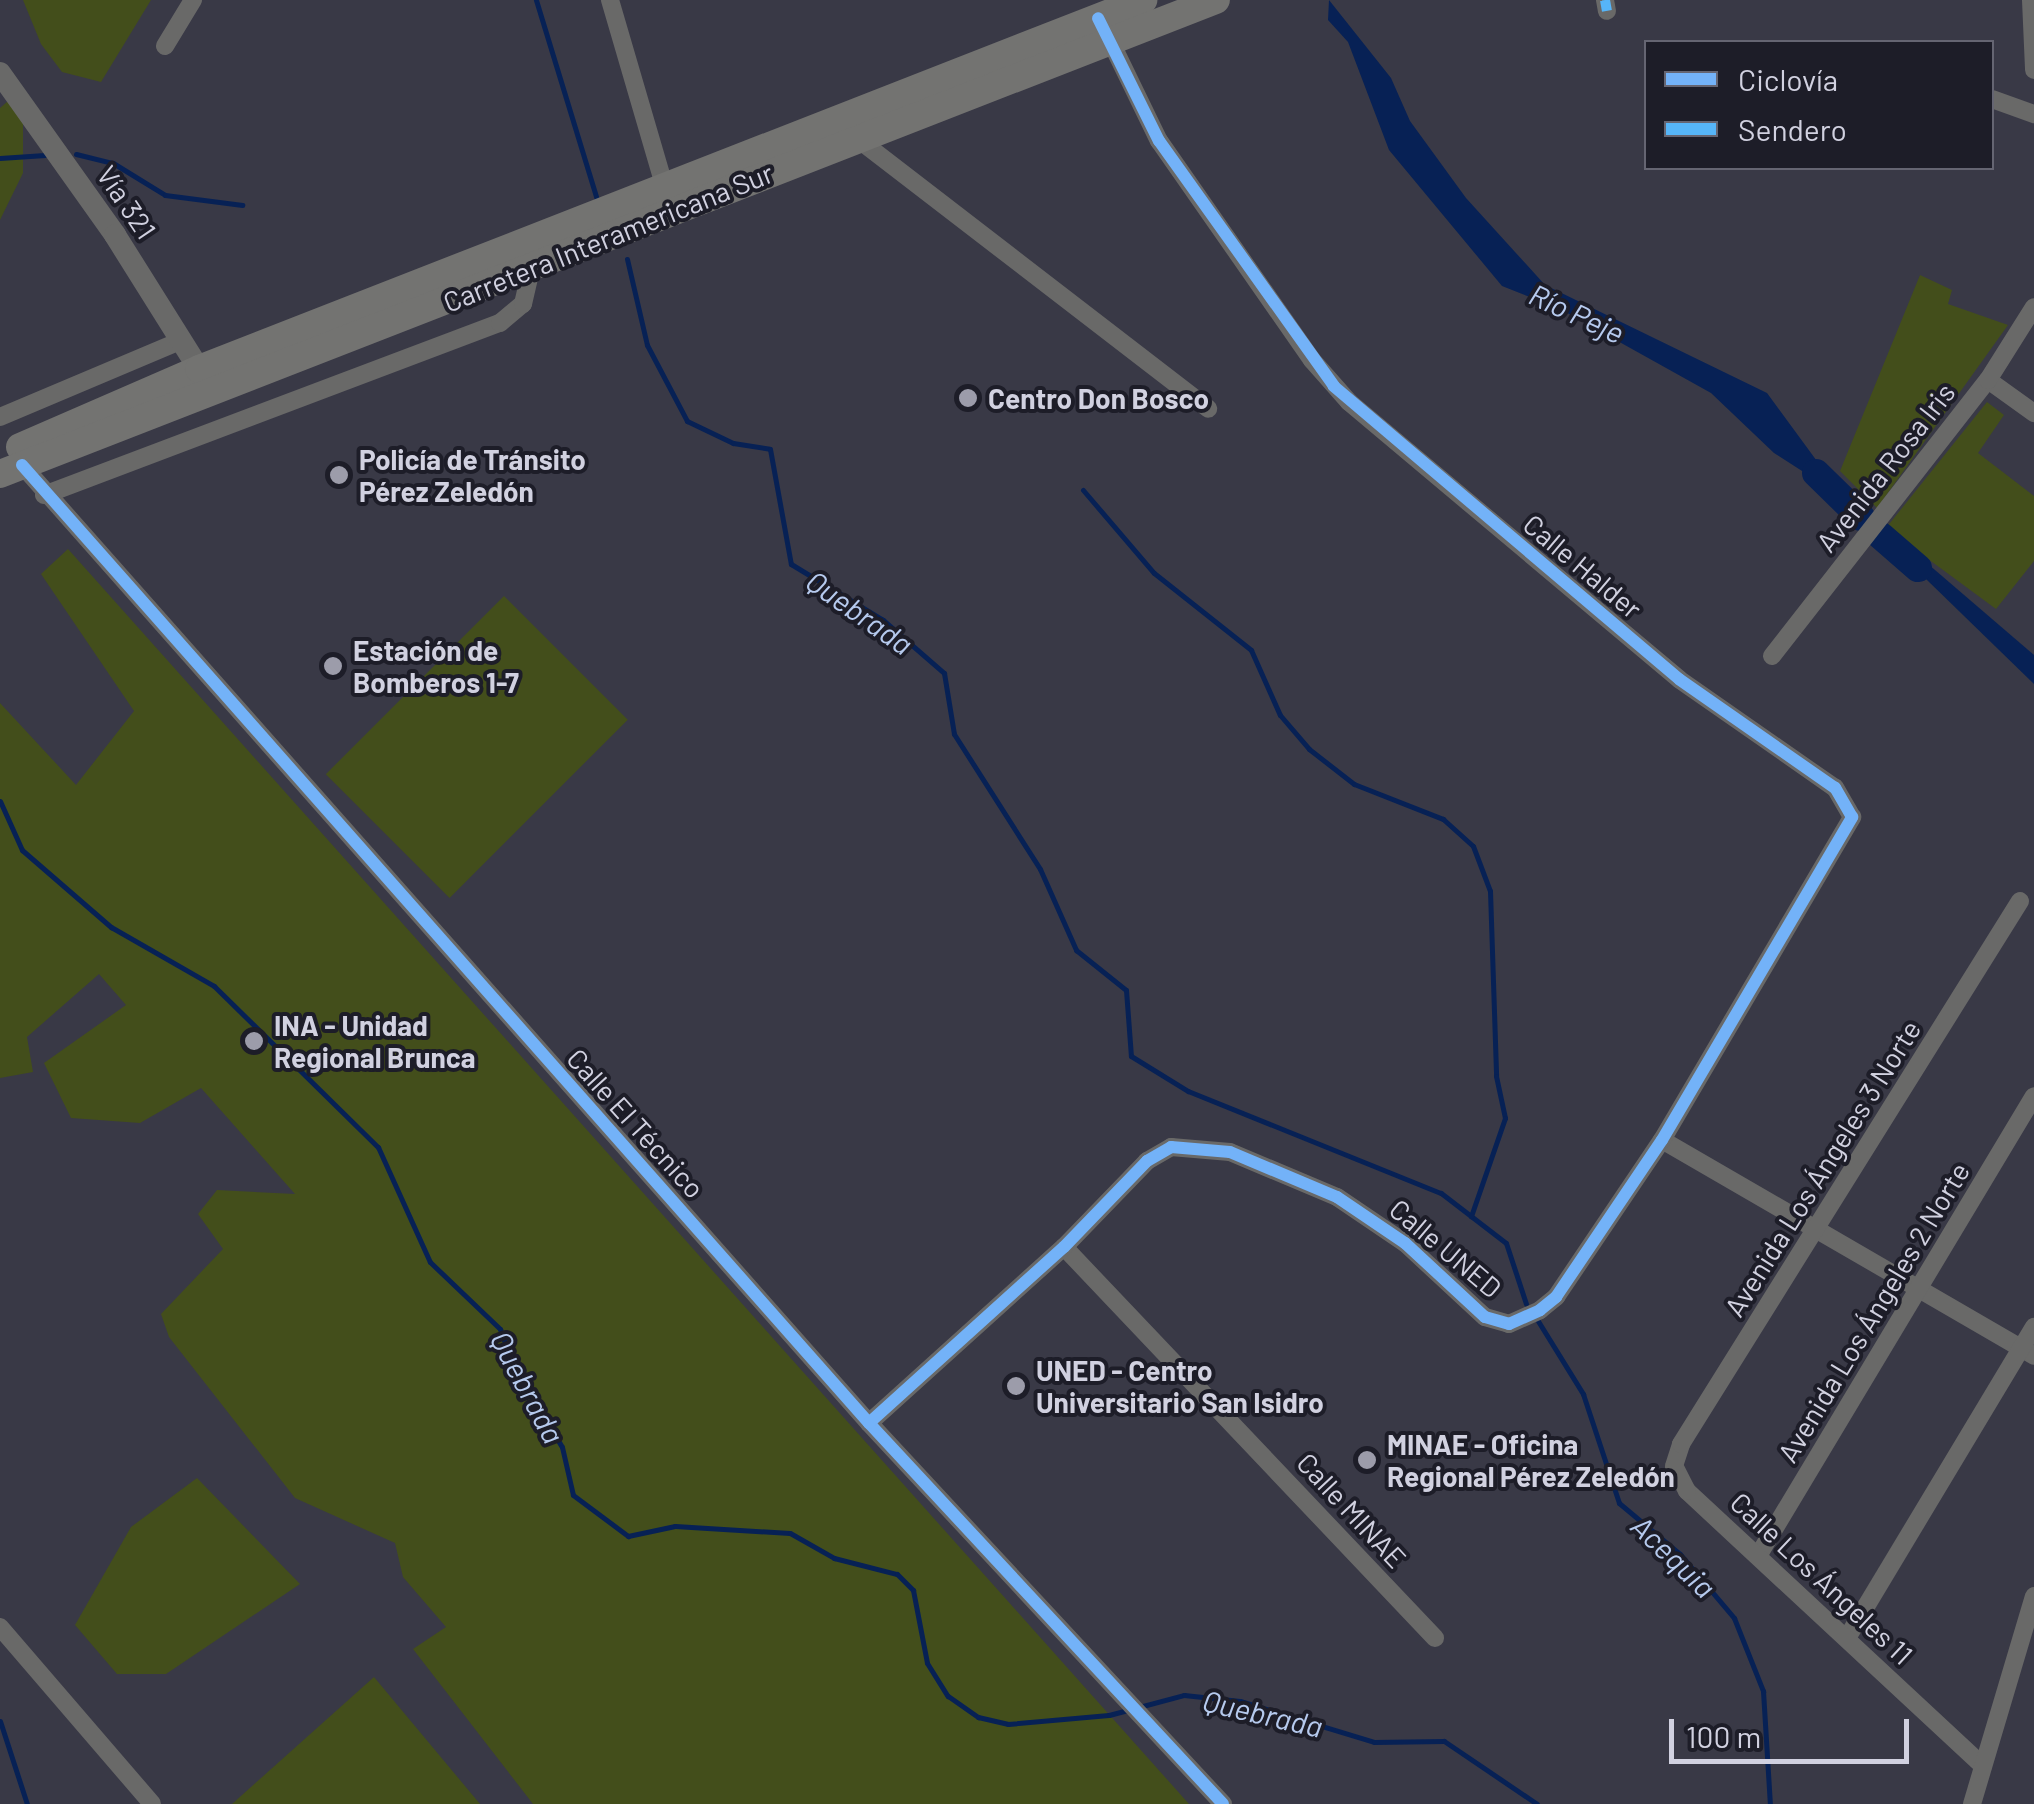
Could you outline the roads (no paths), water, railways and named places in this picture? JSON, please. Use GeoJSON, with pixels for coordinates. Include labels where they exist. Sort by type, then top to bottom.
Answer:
{"type":"FeatureCollection","features":[{"type":"Feature","properties":{"kind":"highway","name":"Carretera Interamericana Sur"},"geometry":{"type":"LineString","coordinates":[[102,422],[281,365],[858,138],[1104,30],[1143,0]]}},
{"type":"Feature","properties":{"kind":"highway","name":"Carretera Interamericana Sur"},"geometry":{"type":"LineString","coordinates":[[6,465],[102,422],[200,369],[665,188],[1104,30],[1216,0]]}},
{"type":"Feature","properties":{"kind":"highway"},"geometry":{"type":"LineString","coordinates":[[200,369],[221,378],[281,365]]}},
{"type":"Feature","properties":{"kind":"street"},"geometry":{"type":"LineString","coordinates":[[165,46],[192,0]]}},
{"type":"Feature","properties":{"kind":"street"},"geometry":{"type":"LineString","coordinates":[[610,0],[665,188]]}},
{"type":"Feature","properties":{"kind":"street"},"geometry":{"type":"LineString","coordinates":[[2032,10],[2034,70]]}},
{"type":"Feature","properties":{"kind":"street","name":"Calle Halder"},"geometry":{"type":"LineString","coordinates":[[1104,30],[1159,141],[1312,360],[1349,402],[1679,680],[1849,803],[1852,817],[1662,1140]]}},
{"type":"Feature","properties":{"kind":"street","name":"Vía 321"},"geometry":{"type":"LineString","coordinates":[[0,74],[200,369]]}},
{"type":"Feature","properties":{"kind":"street"},"geometry":{"type":"LineString","coordinates":[[1994,100],[2034,114]]}},
{"type":"Feature","properties":{"kind":"street"},"geometry":{"type":"LineString","coordinates":[[858,138],[1208,409]]}},
{"type":"Feature","properties":{"kind":"street"},"geometry":{"type":"LineString","coordinates":[[44,495],[500,323],[523,304],[530,268]]}},
{"type":"Feature","properties":{"kind":"street","name":"Avenida Rosa Iris"},"geometry":{"type":"LineString","coordinates":[[1772,656],[1988,380],[2034,307]]}},
{"type":"Feature","properties":{"kind":"street"},"geometry":{"type":"LineString","coordinates":[[0,417],[182,340]]}},
{"type":"Feature","properties":{"kind":"street"},"geometry":{"type":"LineString","coordinates":[[1988,380],[2034,413]]}},
{"type":"Feature","properties":{"kind":"street","name":"Calle El Técnico"},"geometry":{"type":"LineString","coordinates":[[6,465],[44,495],[869,1423],[1223,1804]]}},
{"type":"Feature","properties":{"kind":"street","name":"Avenida Los Ángeles 3 Norte"},"geometry":{"type":"LineString","coordinates":[[1674,1466],[1681,1444],[2020,901]]}},
{"type":"Feature","properties":{"kind":"street","name":"Avenida Los Ángeles 2 Norte"},"geometry":{"type":"LineString","coordinates":[[1758,1556],[2034,1096]]}},
{"type":"Feature","properties":{"kind":"street"},"geometry":{"type":"LineString","coordinates":[[1662,1140],[2028,1352]]}},
{"type":"Feature","properties":{"kind":"street","name":"Calle UNED"},"geometry":{"type":"LineString","coordinates":[[869,1423],[1064,1247],[1147,1161],[1171,1147],[1205,1146],[1292,1174],[1370,1215],[1485,1317],[1510,1324],[1556,1297],[1662,1140]]}},
{"type":"Feature","properties":{"kind":"street","name":"Calle MINAE"},"geometry":{"type":"LineString","coordinates":[[1064,1247],[1435,1638]]}},
{"type":"Feature","properties":{"kind":"street"},"geometry":{"type":"LineString","coordinates":[[1847,1638],[2028,1352],[2034,1327]]}},
{"type":"Feature","properties":{"kind":"street","name":"Calle Los Ángeles 11"},"geometry":{"type":"LineString","coordinates":[[1674,1466],[1687,1490],[1984,1766]]}},
{"type":"Feature","properties":{"kind":"street"},"geometry":{"type":"LineString","coordinates":[[1972,1804],[2034,1596]]}},
{"type":"Feature","properties":{"kind":"street"},"geometry":{"type":"LineString","coordinates":[[0,1627],[152,1804]]}},
{"type":"Feature","properties":{"kind":"water"},"geometry":{"type":"Polygon","coordinates":[[[1329,0],[1391,78],[1410,121],[1466,198],[1545,285],[1767,393],[1844,498],[1774,453],[1711,393],[1562,310],[1502,286],[1389,150],[1348,42],[1328,20],[1329,0]]]}},
{"type":"Feature","properties":{"kind":"water"},"geometry":{"type":"Polygon","coordinates":[[[1891,545],[1921,558],[2034,655],[2034,684],[1891,545]]]}},
{"type":"Feature","properties":{"kind":"waterway"},"geometry":{"type":"LineString","coordinates":[[536,0],[597,199]]}},
{"type":"Feature","properties":{"kind":"waterway"},"geometry":{"type":"LineString","coordinates":[[76,154],[113,163],[165,195],[242,205]]}},
{"type":"Feature","properties":{"kind":"waterway"},"geometry":{"type":"LineString","coordinates":[[0,158],[45,155]]}},
{"type":"Feature","properties":{"kind":"waterway","name":"Quebrada"},"geometry":{"type":"LineString","coordinates":[[627,259],[647,345],[687,421],[733,443],[770,449],[791,564],[883,620],[944,673],[954,734],[1040,869],[1076,950],[1126,990],[1131,1056],[1188,1091],[1441,1193],[1506,1243],[1526,1304]]}},
{"type":"Feature","properties":{"kind":"waterway","name":"Río Peje"},"geometry":{"type":"LineString","coordinates":[[1816,473],[1861,517]]}},
{"type":"Feature","properties":{"kind":"waterway","name":"Quebrada"},"geometry":{"type":"LineString","coordinates":[[1083,490],[1154,573],[1251,650],[1280,715],[1309,749],[1354,784],[1443,819],[1473,846],[1490,891],[1496,1076],[1505,1118],[1471,1216]]}},
{"type":"Feature","properties":{"kind":"waterway","name":"Río Peje"},"geometry":{"type":"LineString","coordinates":[[1881,536],[1918,568]]}},
{"type":"Feature","properties":{"kind":"waterway","name":"Quebrada"},"geometry":{"type":"LineString","coordinates":[[0,801],[22,850],[111,927],[214,986],[378,1147],[430,1262],[500,1329],[514,1368],[562,1447],[573,1495],[628,1536],[675,1526],[790,1533],[834,1558],[897,1574],[913,1590],[927,1663],[948,1696],[978,1717],[1008,1724],[1109,1715],[1184,1695],[1240,1701],[1374,1742],[1444,1741],[1537,1804]]}},
{"type":"Feature","properties":{"kind":"waterway","name":"Acequia"},"geometry":{"type":"LineString","coordinates":[[1538,1321],[1583,1394],[1619,1503],[1680,1554],[1734,1618],[1763,1691],[1770,1804]]}},
{"type":"Feature","properties":{"kind":"waterway"},"geometry":{"type":"LineString","coordinates":[[0,1721],[27,1804]]}},
{"type":"Feature","properties":{"kind":"place","name":"Centro Don Bosco"},"geometry":{"type":"Point","coordinates":[968,398]}},
{"type":"Feature","properties":{"kind":"place","name":"Policía de Tránsito Pérez Zeledón"},"geometry":{"type":"Point","coordinates":[339,475]}},
{"type":"Feature","properties":{"kind":"place","name":"Estación de Bomberos 1-7"},"geometry":{"type":"Point","coordinates":[333,666]}},
{"type":"Feature","properties":{"kind":"place","name":"INA - Unidad Regional Brunca"},"geometry":{"type":"Point","coordinates":[254,1041]}},
{"type":"Feature","properties":{"kind":"place","name":"UNED - Centro Universitario San Isidro"},"geometry":{"type":"Point","coordinates":[1016,1386]}},
{"type":"Feature","properties":{"kind":"place","name":"MINAE - Oficina Regional Pérez Zeledón"},"geometry":{"type":"Point","coordinates":[1367,1460]}}]}
